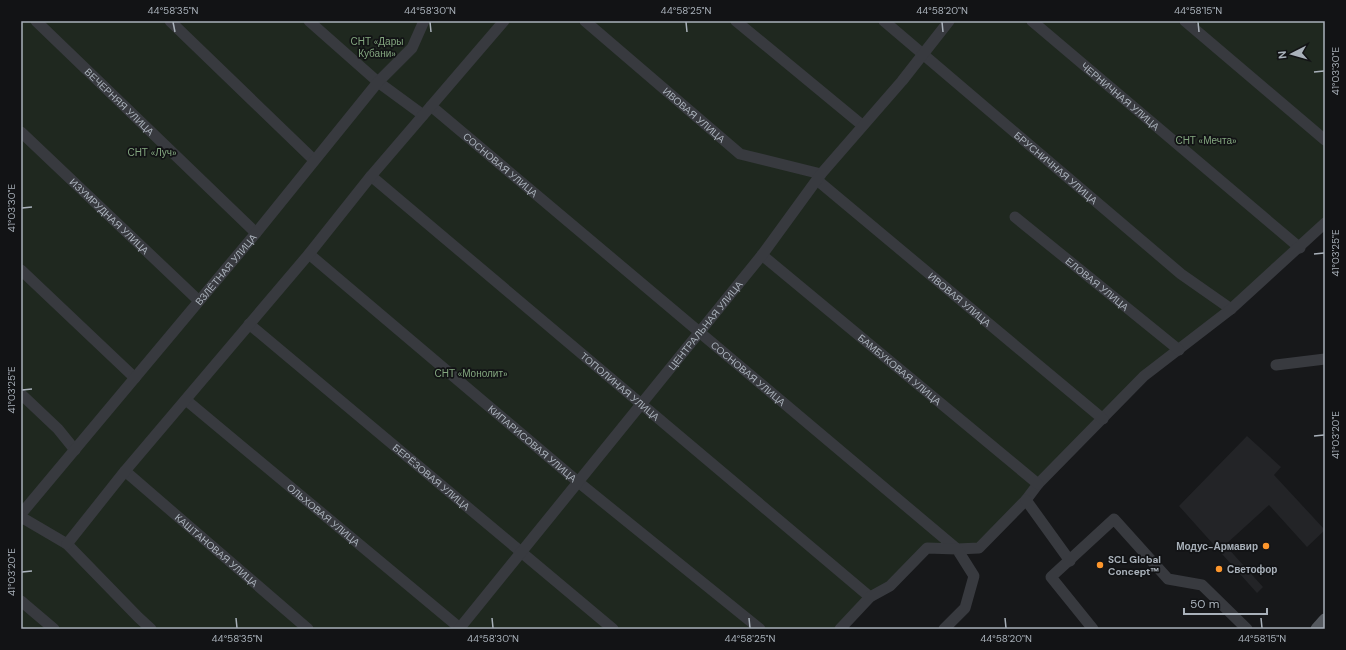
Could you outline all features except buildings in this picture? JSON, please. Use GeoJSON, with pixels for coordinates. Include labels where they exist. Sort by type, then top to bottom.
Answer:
{"type":"FeatureCollection","features":[{"type":"Feature","properties":{"kind":"main road"},"geometry":{"type":"LineString","coordinates":[[1316,629],[1325,620]]}},
{"type":"Feature","properties":{"kind":"street","name":"ВЕЧЕРНЯЯ УЛИЦА"},"geometry":{"type":"LineString","coordinates":[[36,21],[256,233]]}},
{"type":"Feature","properties":{"kind":"street"},"geometry":{"type":"LineString","coordinates":[[170,21],[314,160]]}},
{"type":"Feature","properties":{"kind":"street"},"geometry":{"type":"LineString","coordinates":[[309,21],[378,82],[423,114]]}},
{"type":"Feature","properties":{"kind":"street","name":"ВЗЛЁТНАЯ УЛИЦА"},"geometry":{"type":"LineString","coordinates":[[21,515],[198,300],[256,233],[378,82],[412,48],[424,21]]}},
{"type":"Feature","properties":{"kind":"street"},"geometry":{"type":"LineString","coordinates":[[67,544],[125,471],[309,254],[371,176],[504,21]]}},
{"type":"Feature","properties":{"kind":"street","name":"ИВОВАЯ УЛИЦА"},"geometry":{"type":"LineString","coordinates":[[585,21],[740,154],[819,177],[1103,419]]}},
{"type":"Feature","properties":{"kind":"street"},"geometry":{"type":"LineString","coordinates":[[736,21],[862,125]]}},
{"type":"Feature","properties":{"kind":"street","name":"БРУСНИЧНАЯ УЛИЦА"},"geometry":{"type":"LineString","coordinates":[[884,21],[1181,274],[1231,309]]}},
{"type":"Feature","properties":{"kind":"street","name":"ЦЕНТРАЛЬНАЯ УЛИЦА"},"geometry":{"type":"LineString","coordinates":[[460,629],[577,481],[762,255],[819,177],[949,21]]}},
{"type":"Feature","properties":{"kind":"street","name":"ЧЕРНИЧНАЯ УЛИЦА"},"geometry":{"type":"LineString","coordinates":[[1032,21],[1300,248]]}},
{"type":"Feature","properties":{"kind":"street"},"geometry":{"type":"LineString","coordinates":[[1185,21],[1325,140]]}},
{"type":"Feature","properties":{"kind":"street","name":"СОСНОВАЯ УЛИЦА"},"geometry":{"type":"LineString","coordinates":[[431,106],[957,549],[974,576],[965,608],[944,629]]}},
{"type":"Feature","properties":{"kind":"street","name":"ИЗУМРУДНАЯ УЛИЦА"},"geometry":{"type":"LineString","coordinates":[[21,132],[198,300]]}},
{"type":"Feature","properties":{"kind":"street","name":"ТОПОЛИНАЯ УЛИЦА"},"geometry":{"type":"LineString","coordinates":[[371,176],[640,405],[870,597]]}},
{"type":"Feature","properties":{"kind":"street","name":"ЕЛОВАЯ УЛИЦА"},"geometry":{"type":"LineString","coordinates":[[1015,218],[1179,350]]}},
{"type":"Feature","properties":{"kind":"street"},"geometry":{"type":"LineString","coordinates":[[840,629],[870,597],[890,586],[927,548],[979,548],[1026,500],[1038,484],[1144,376],[1231,309],[1300,248],[1325,223]]}},
{"type":"Feature","properties":{"kind":"street","name":"КИПАРИСОВАЯ УЛИЦА"},"geometry":{"type":"LineString","coordinates":[[309,254],[577,481],[760,629]]}},
{"type":"Feature","properties":{"kind":"street","name":"БАМБУКОВАЯ УЛИЦА"},"geometry":{"type":"LineString","coordinates":[[762,255],[1038,484]]}},
{"type":"Feature","properties":{"kind":"street"},"geometry":{"type":"LineString","coordinates":[[21,270],[135,378]]}},
{"type":"Feature","properties":{"kind":"street","name":"БЕРЁЗОВАЯ УЛИЦА"},"geometry":{"type":"LineString","coordinates":[[249,324],[613,629]]}},
{"type":"Feature","properties":{"kind":"street"},"geometry":{"type":"LineString","coordinates":[[1276,366],[1325,359]]}},
{"type":"Feature","properties":{"kind":"street"},"geometry":{"type":"LineString","coordinates":[[21,394],[58,429],[75,450]]}},
{"type":"Feature","properties":{"kind":"street","name":"ОЛЬХОВАЯ УЛИЦА"},"geometry":{"type":"LineString","coordinates":[[186,400],[460,629]]}},
{"type":"Feature","properties":{"kind":"street","name":"КАШТАНОВАЯ УЛИЦА"},"geometry":{"type":"LineString","coordinates":[[125,471],[308,629]]}},
{"type":"Feature","properties":{"kind":"street"},"geometry":{"type":"LineString","coordinates":[[1026,500],[1070,561]]}},
{"type":"Feature","properties":{"kind":"street"},"geometry":{"type":"LineString","coordinates":[[21,515],[67,544],[151,629]]}},
{"type":"Feature","properties":{"kind":"street"},"geometry":{"type":"LineString","coordinates":[[1093,629],[1051,577],[1114,519],[1168,579],[1202,585],[1247,629]]}},
{"type":"Feature","properties":{"kind":"street"},"geometry":{"type":"LineString","coordinates":[[21,601],[54,629]]}},
{"type":"Feature","properties":{"kind":"shaded area"},"geometry":{"type":"Polygon","coordinates":[[[1247,436],[1281,467],[1274,475],[1325,530],[1307,547],[1269,505],[1225,545],[1263,587],[1257,593],[1179,506],[1247,436]]]}},
{"type":"Feature","properties":{"kind":"green space","name":"СНТ «Монолит»"},"geometry":{"type":"Polygon","coordinates":[[[21,21],[1325,21],[1325,223],[1144,376],[979,548],[927,548],[840,629],[21,629],[21,21]]]}},
{"type":"Feature","properties":{"kind":"place","name":"Модус-Армавир"},"geometry":{"type":"Point","coordinates":[1266,546]}},
{"type":"Feature","properties":{"kind":"place","name":"SCL Global Concept™"},"geometry":{"type":"Point","coordinates":[1100,565]}},
{"type":"Feature","properties":{"kind":"place","name":"Светофор"},"geometry":{"type":"Point","coordinates":[1219,569]}},
{"type":"Feature","properties":{"kind":"park label","name":"СНТ «Дары Кубани»"},"geometry":{"type":"Point","coordinates":[377,46]}},
{"type":"Feature","properties":{"kind":"park label","name":"СНТ «Мечта»"},"geometry":{"type":"Point","coordinates":[1206,140]}},
{"type":"Feature","properties":{"kind":"park label","name":"СНТ «Луч»"},"geometry":{"type":"Point","coordinates":[152,152]}}]}
